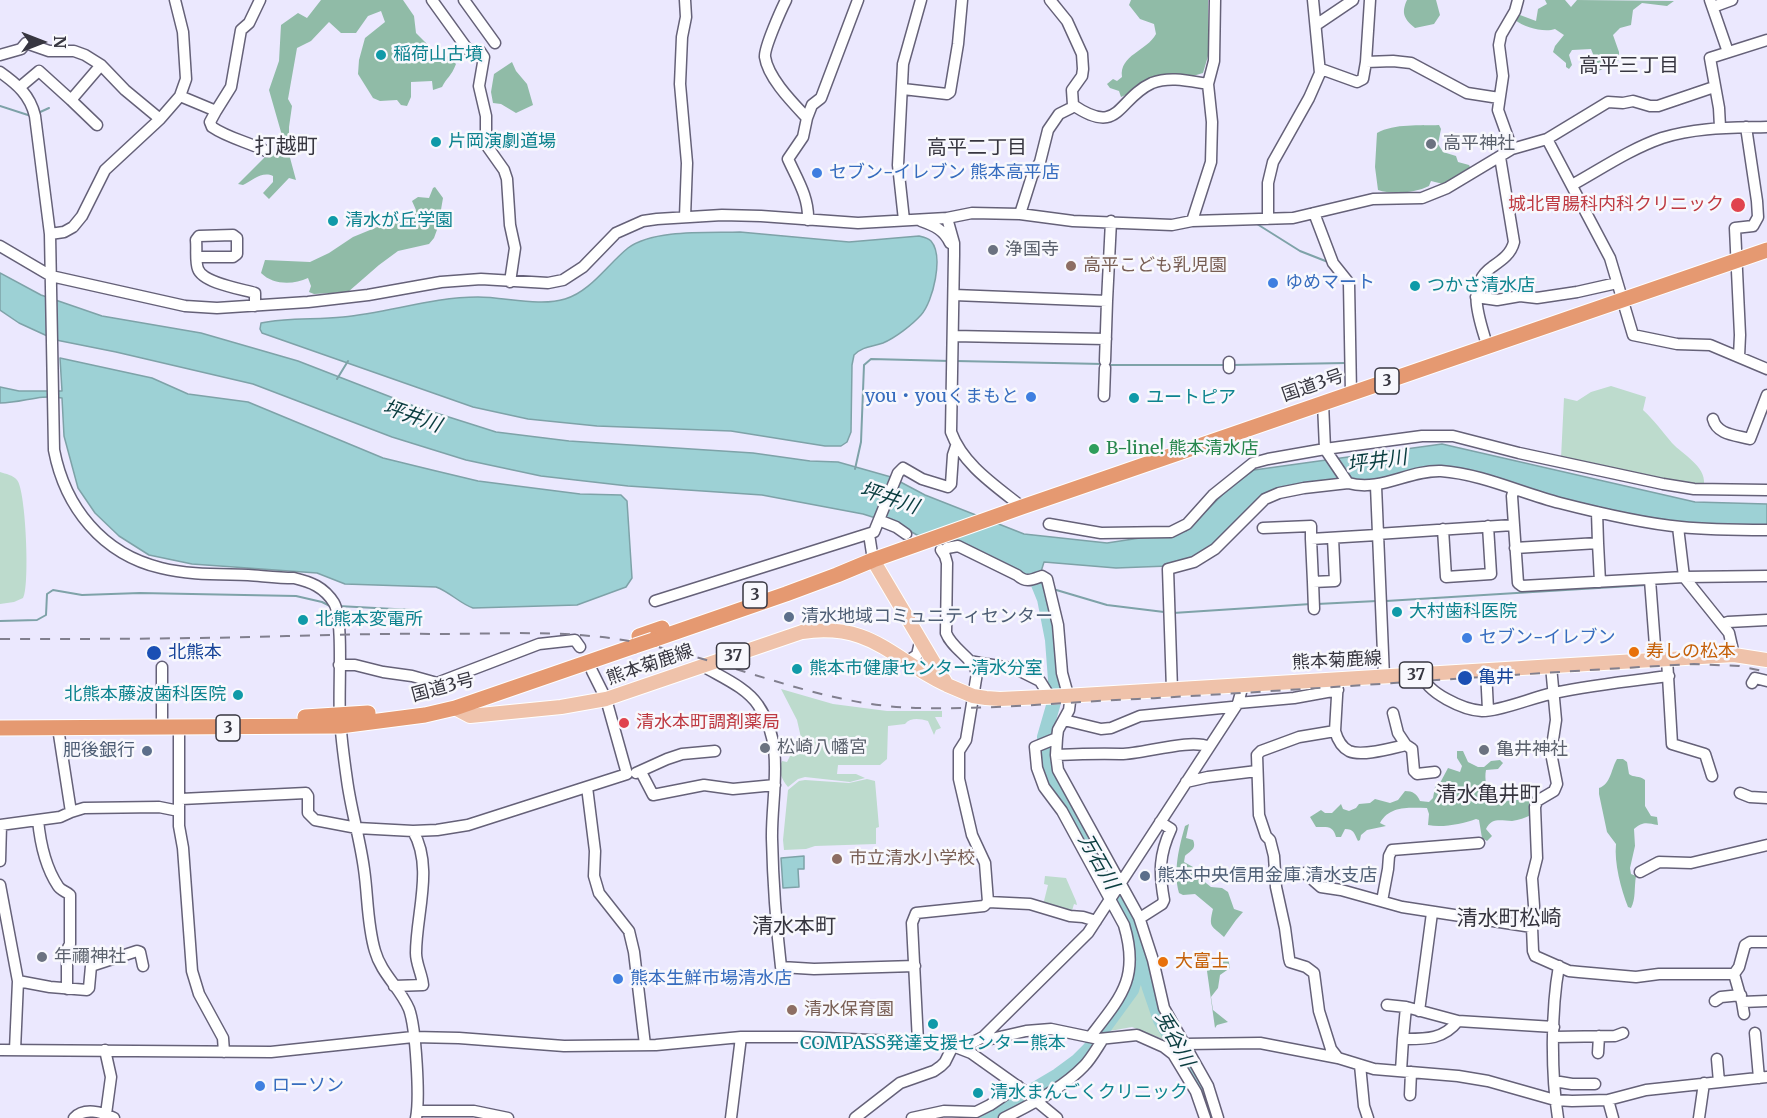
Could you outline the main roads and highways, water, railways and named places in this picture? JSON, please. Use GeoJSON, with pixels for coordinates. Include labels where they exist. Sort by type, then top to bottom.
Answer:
{"type":"FeatureCollection","features":[{"type":"Feature","properties":{"kind":"highway","name":"国道3号"},"geometry":{"type":"LineString","coordinates":[[0,728],[162,723],[179,728],[340,721],[425,715],[455,708],[826,571],[941,546],[1015,510],[1767,250]]}},
{"type":"Feature","properties":{"kind":"highway","name":"国道3号"},"geometry":{"type":"LineString","coordinates":[[0,720],[162,723],[340,721],[451,699],[637,641]]}},
{"type":"Feature","properties":{"kind":"main road"},"geometry":{"type":"LineString","coordinates":[[873,560],[947,685]]}},
{"type":"Feature","properties":{"kind":"main road","name":"熊本菊鹿線"},"geometry":{"type":"LineString","coordinates":[[455,708],[470,716],[561,707],[606,699],[802,632],[816,630],[857,634],[873,640],[932,678],[947,685],[972,696],[1000,699],[1243,685],[1338,685],[1384,677],[1422,674],[1734,655],[1767,660]]}},
{"type":"Feature","properties":{"kind":"water"},"geometry":{"type":"Polygon","coordinates":[[[740,232],[849,242],[919,236],[930,240],[935,248],[937,268],[933,290],[921,315],[893,338],[864,348],[854,355],[851,432],[847,442],[841,446],[825,446],[731,431],[597,426],[528,419],[473,407],[262,333],[260,329],[261,323],[271,321],[360,315],[461,298],[488,297],[534,302],[565,299],[583,290],[628,248],[639,242],[682,233],[740,232]]]}},
{"type":"Feature","properties":{"kind":"water","name":"坪井川"},"geometry":{"type":"Polygon","coordinates":[[[0,273],[41,295],[102,316],[201,333],[298,361],[414,406],[496,432],[569,441],[753,453],[810,461],[838,462],[891,477],[925,495],[1024,534],[1107,543],[1186,531],[1228,489],[1254,470],[1442,444],[1695,502],[1767,504],[1767,526],[1677,525],[1610,512],[1441,469],[1389,479],[1278,490],[1215,545],[1192,560],[1168,566],[1116,568],[1044,562],[1040,575],[1025,578],[917,535],[901,526],[863,514],[762,495],[628,486],[541,476],[466,460],[392,437],[253,384],[56,340],[19,323],[0,310],[0,273]]]}},
{"type":"Feature","properties":{"kind":"water"},"geometry":{"type":"Polygon","coordinates":[[[60,358],[152,378],[188,394],[248,402],[383,458],[432,470],[478,481],[580,494],[621,495],[627,501],[632,578],[626,587],[577,605],[473,608],[436,587],[345,584],[317,573],[192,564],[149,555],[119,536],[95,513],[78,488],[64,436],[62,398],[45,397],[0,403],[0,387],[19,391],[62,391],[60,358]]]}},
{"type":"Feature","properties":{"kind":"water"},"geometry":{"type":"Polygon","coordinates":[[[804,856],[804,869],[798,869],[799,887],[783,888],[781,858],[804,856]]]}},
{"type":"Feature","properties":{"kind":"waterway"},"geometry":{"type":"LineString","coordinates":[[0,106],[31,116]]}},
{"type":"Feature","properties":{"kind":"waterway"},"geometry":{"type":"LineString","coordinates":[[38,113],[49,108]]}},
{"type":"Feature","properties":{"kind":"waterway"},"geometry":{"type":"LineString","coordinates":[[1257,224],[1300,251],[1328,262]]}},
{"type":"Feature","properties":{"kind":"waterway"},"geometry":{"type":"LineString","coordinates":[[855,469],[861,442],[864,365],[871,359],[950,361]]}},
{"type":"Feature","properties":{"kind":"waterway"},"geometry":{"type":"LineString","coordinates":[[337,379],[348,361]]}},
{"type":"Feature","properties":{"kind":"waterway"},"geometry":{"type":"LineString","coordinates":[[956,361],[1103,364]]}},
{"type":"Feature","properties":{"kind":"waterway"},"geometry":{"type":"LineString","coordinates":[[1232,365],[1346,363]]}},
{"type":"Feature","properties":{"kind":"waterway"},"geometry":{"type":"LineString","coordinates":[[1109,365],[1226,365]]}},
{"type":"Feature","properties":{"kind":"waterway","name":"万石川"},"geometry":{"type":"LineString","coordinates":[[1031,567],[1044,599],[1052,640],[1055,680],[1055,699],[1044,737],[1045,759],[1065,805],[1129,917],[1160,1020],[1200,1086],[1212,1118]]}},
{"type":"Feature","properties":{"kind":"waterway"},"geometry":{"type":"LineString","coordinates":[[1655,584],[1682,582]]}},
{"type":"Feature","properties":{"kind":"waterway"},"geometry":{"type":"LineString","coordinates":[[1386,601],[1647,585]]}},
{"type":"Feature","properties":{"kind":"waterway"},"geometry":{"type":"LineString","coordinates":[[1053,589],[1107,605],[1164,612]]}},
{"type":"Feature","properties":{"kind":"waterway"},"geometry":{"type":"LineString","coordinates":[[0,621],[37,620],[46,615],[47,594],[53,590],[82,595],[140,593],[296,596],[330,606]]}},
{"type":"Feature","properties":{"kind":"waterway"},"geometry":{"type":"LineString","coordinates":[[1317,604],[1377,601]]}},
{"type":"Feature","properties":{"kind":"waterway"},"geometry":{"type":"LineString","coordinates":[[1173,613],[1311,604]]}},
{"type":"Feature","properties":{"kind":"waterway"},"geometry":{"type":"LineString","coordinates":[[338,606],[413,610]]}},
{"type":"Feature","properties":{"kind":"waterway","name":"万石川"},"geometry":{"type":"LineString","coordinates":[[980,1118],[994,1113],[1077,1061],[1089,1049],[1132,990],[1141,960]]}},
{"type":"Feature","properties":{"kind":"railway"},"geometry":{"type":"LineString","coordinates":[[0,639],[572,634],[632,642],[673,651],[833,697],[916,708],[972,708],[1207,695],[1694,664],[1739,666],[1767,672]]}},
{"type":"Feature","properties":{"kind":"place","name":"稲荷山古墳"},"geometry":{"type":"Point","coordinates":[381,55]}},
{"type":"Feature","properties":{"kind":"place","name":"片岡演劇道場"},"geometry":{"type":"Point","coordinates":[436,142]}},
{"type":"Feature","properties":{"kind":"place","name":"高平神社"},"geometry":{"type":"Point","coordinates":[1431,144]}},
{"type":"Feature","properties":{"kind":"place","name":"セブン-イレブン 熊本高平店"},"geometry":{"type":"Point","coordinates":[817,173]}},
{"type":"Feature","properties":{"kind":"place","name":"城北胃腸科内科クリニック"},"geometry":{"type":"Point","coordinates":[1738,205]}},
{"type":"Feature","properties":{"kind":"place","name":"清水が丘学園"},"geometry":{"type":"Point","coordinates":[333,221]}},
{"type":"Feature","properties":{"kind":"place","name":"浄国寺"},"geometry":{"type":"Point","coordinates":[993,250]}},
{"type":"Feature","properties":{"kind":"place","name":"高平こども乳児園"},"geometry":{"type":"Point","coordinates":[1071,266]}},
{"type":"Feature","properties":{"kind":"place","name":"ゆめマート"},"geometry":{"type":"Point","coordinates":[1273,283]}},
{"type":"Feature","properties":{"kind":"place","name":"つかさ清水店"},"geometry":{"type":"Point","coordinates":[1415,286]}},
{"type":"Feature","properties":{"kind":"place","name":"you・youくまもと"},"geometry":{"type":"Point","coordinates":[1031,397]}},
{"type":"Feature","properties":{"kind":"place","name":"ユートピア"},"geometry":{"type":"Point","coordinates":[1134,398]}},
{"type":"Feature","properties":{"kind":"place","name":"B-line! 熊本清水店"},"geometry":{"type":"Point","coordinates":[1094,449]}},
{"type":"Feature","properties":{"kind":"place","name":"大村歯科医院"},"geometry":{"type":"Point","coordinates":[1397,612]}},
{"type":"Feature","properties":{"kind":"place","name":"清水地域コミュニティセンター"},"geometry":{"type":"Point","coordinates":[789,617]}},
{"type":"Feature","properties":{"kind":"place","name":"北熊本変電所"},"geometry":{"type":"Point","coordinates":[303,620]}},
{"type":"Feature","properties":{"kind":"place","name":"セブン-イレブン"},"geometry":{"type":"Point","coordinates":[1467,638]}},
{"type":"Feature","properties":{"kind":"place","name":"寿しの松本"},"geometry":{"type":"Point","coordinates":[1634,652]}},
{"type":"Feature","properties":{"kind":"place","name":"北熊本"},"geometry":{"type":"Point","coordinates":[154,653]}},
{"type":"Feature","properties":{"kind":"place","name":"熊本市健康センター清水分室"},"geometry":{"type":"Point","coordinates":[797,669]}},
{"type":"Feature","properties":{"kind":"place","name":"亀井"},"geometry":{"type":"Point","coordinates":[1465,678]}},
{"type":"Feature","properties":{"kind":"place","name":"北熊本藤波歯科医院"},"geometry":{"type":"Point","coordinates":[238,695]}},
{"type":"Feature","properties":{"kind":"place","name":"清水本町調剤薬局"},"geometry":{"type":"Point","coordinates":[624,723]}},
{"type":"Feature","properties":{"kind":"place","name":"松崎八幡宮"},"geometry":{"type":"Point","coordinates":[765,748]}},
{"type":"Feature","properties":{"kind":"place","name":"亀井神社"},"geometry":{"type":"Point","coordinates":[1484,750]}},
{"type":"Feature","properties":{"kind":"place","name":"肥後銀行"},"geometry":{"type":"Point","coordinates":[147,751]}},
{"type":"Feature","properties":{"kind":"place","name":"市立清水小学校"},"geometry":{"type":"Point","coordinates":[837,859]}},
{"type":"Feature","properties":{"kind":"place","name":"熊本中央信用金庫 清水支店"},"geometry":{"type":"Point","coordinates":[1145,876]}},
{"type":"Feature","properties":{"kind":"place","name":"年禰神社"},"geometry":{"type":"Point","coordinates":[42,957]}},
{"type":"Feature","properties":{"kind":"place","name":"大富士"},"geometry":{"type":"Point","coordinates":[1163,962]}},
{"type":"Feature","properties":{"kind":"place","name":"熊本生鮮市場清水店"},"geometry":{"type":"Point","coordinates":[618,979]}},
{"type":"Feature","properties":{"kind":"place","name":"清水保育園"},"geometry":{"type":"Point","coordinates":[792,1010]}},
{"type":"Feature","properties":{"kind":"place","name":"COMPASS発達支援センター熊本"},"geometry":{"type":"Point","coordinates":[933,1024]}},
{"type":"Feature","properties":{"kind":"place","name":"ローソン"},"geometry":{"type":"Point","coordinates":[260,1086]}},
{"type":"Feature","properties":{"kind":"place","name":"清水まんごくクリニック"},"geometry":{"type":"Point","coordinates":[978,1093]}},
{"type":"Feature","properties":{"kind":"district","name":"高平三丁目"},"geometry":{"type":"Point","coordinates":[1629,66]}},
{"type":"Feature","properties":{"kind":"district","name":"打越町"},"geometry":{"type":"Point","coordinates":[286,147]}},
{"type":"Feature","properties":{"kind":"district","name":"高平二丁目"},"geometry":{"type":"Point","coordinates":[977,148]}},
{"type":"Feature","properties":{"kind":"district","name":"清水亀井町"},"geometry":{"type":"Point","coordinates":[1488,795]}},
{"type":"Feature","properties":{"kind":"district","name":"清水町松崎"},"geometry":{"type":"Point","coordinates":[1509,919]}},
{"type":"Feature","properties":{"kind":"district","name":"清水本町"},"geometry":{"type":"Point","coordinates":[794,927]}},
{"type":"Feature","properties":{"kind":"water label","name":"兎谷川"},"geometry":{"type":"Point","coordinates":[1174,1039]}}]}
